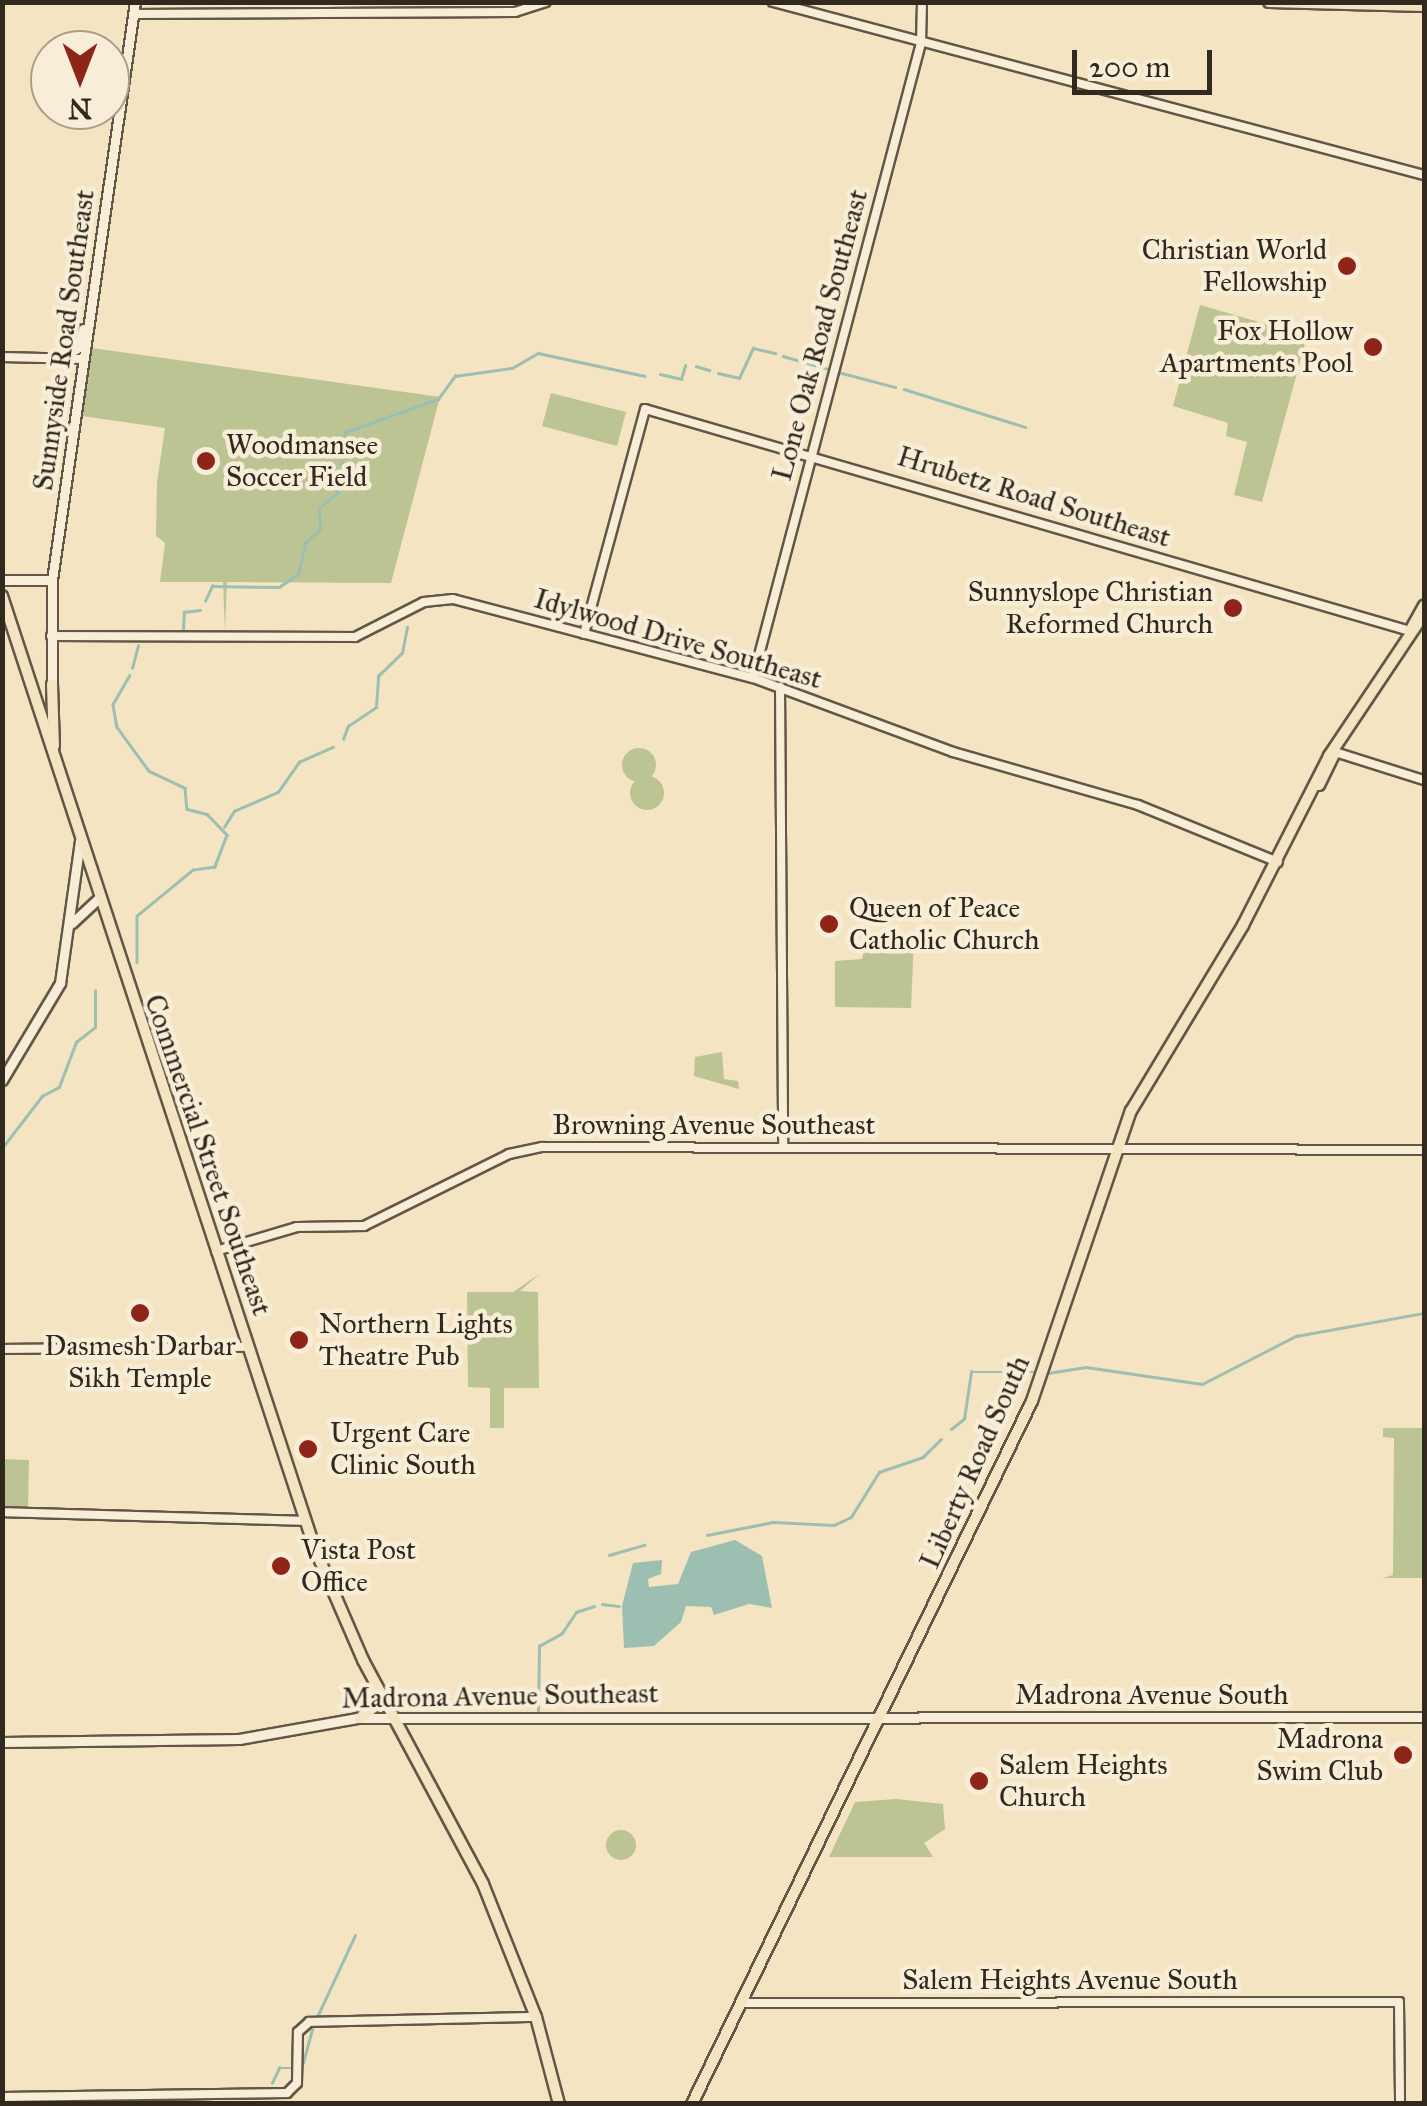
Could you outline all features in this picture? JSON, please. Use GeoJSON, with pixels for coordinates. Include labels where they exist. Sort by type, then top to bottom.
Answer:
{"type":"FeatureCollection","features":[{"type":"Feature","properties":{"kind":"main road"},"geometry":{"type":"LineString","coordinates":[[1270,2],[1424,6]]}},
{"type":"Feature","properties":{"kind":"main road","name":"Sunnyside Road Southeast"},"geometry":{"type":"LineString","coordinates":[[52,684],[52,580],[134,8]]}},
{"type":"Feature","properties":{"kind":"main road"},"geometry":{"type":"LineString","coordinates":[[60,357],[78,346],[94,294]]}},
{"type":"Feature","properties":{"kind":"main road"},"geometry":{"type":"LineString","coordinates":[[2,580],[52,580]]}},
{"type":"Feature","properties":{"kind":"main road","name":"Commercial Street Southeast"},"geometry":{"type":"LineString","coordinates":[[2,596],[305,1521],[378,1688],[476,1870],[536,2017],[559,2104]]}},
{"type":"Feature","properties":{"kind":"main road","name":"Liberty Road South"},"geometry":{"type":"LineString","coordinates":[[692,2104],[1032,1401],[1114,1148],[1278,862],[1335,752],[1424,609]]}},
{"type":"Feature","properties":{"kind":"main road"},"geometry":{"type":"LineString","coordinates":[[52,684],[54,757]]}},
{"type":"Feature","properties":{"kind":"main road"},"geometry":{"type":"LineString","coordinates":[[2,1080],[50,1005],[71,925],[72,887],[80,840]]}},
{"type":"Feature","properties":{"kind":"main road"},"geometry":{"type":"LineString","coordinates":[[72,887],[82,894],[84,906]]}},
{"type":"Feature","properties":{"kind":"main road"},"geometry":{"type":"LineString","coordinates":[[71,925],[84,906],[99,898]]}},
{"type":"Feature","properties":{"kind":"main road"},"geometry":{"type":"LineString","coordinates":[[360,1718],[372,1708],[378,1688]]}},
{"type":"Feature","properties":{"kind":"main road","name":"Madrona Avenue South"},"geometry":{"type":"LineString","coordinates":[[880,1718],[1424,1717]]}},
{"type":"Feature","properties":{"kind":"main road","name":"Madrona Avenue Southeast"},"geometry":{"type":"LineString","coordinates":[[2,1742],[238,1739],[360,1718],[880,1718]]}},
{"type":"Feature","properties":{"kind":"street"},"geometry":{"type":"LineString","coordinates":[[134,8],[514,12],[545,2]]}},
{"type":"Feature","properties":{"kind":"street"},"geometry":{"type":"LineString","coordinates":[[773,2],[1424,175]]}},
{"type":"Feature","properties":{"kind":"street","name":"Lone Oak Road Southeast"},"geometry":{"type":"LineString","coordinates":[[753,678],[921,42],[922,2]]}},
{"type":"Feature","properties":{"kind":"street"},"geometry":{"type":"LineString","coordinates":[[2,357],[84,360]]}},
{"type":"Feature","properties":{"kind":"street","name":"Hrubetz Road Southeast"},"geometry":{"type":"LineString","coordinates":[[584,634],[644,409],[1410,632]]}},
{"type":"Feature","properties":{"kind":"street","name":"Idylwood Drive Southeast"},"geometry":{"type":"LineString","coordinates":[[51,636],[354,637],[440,598],[753,678],[952,752],[1138,805],[1278,862]]}},
{"type":"Feature","properties":{"kind":"street"},"geometry":{"type":"LineString","coordinates":[[780,687],[783,1147]]}},
{"type":"Feature","properties":{"kind":"street"},"geometry":{"type":"LineString","coordinates":[[1335,752],[1424,780]]}},
{"type":"Feature","properties":{"kind":"street","name":"Browning Avenue Southeast"},"geometry":{"type":"LineString","coordinates":[[216,1250],[297,1227],[364,1226],[532,1148],[1424,1150]]}},
{"type":"Feature","properties":{"kind":"street"},"geometry":{"type":"LineString","coordinates":[[2,1349],[249,1347]]}},
{"type":"Feature","properties":{"kind":"street"},"geometry":{"type":"LineString","coordinates":[[2,1512],[305,1521]]}},
{"type":"Feature","properties":{"kind":"street","name":"Salem Heights Avenue South"},"geometry":{"type":"LineString","coordinates":[[740,2003],[1399,2002],[1400,2104]]}},
{"type":"Feature","properties":{"kind":"street"},"geometry":{"type":"LineString","coordinates":[[2,2097],[286,2093],[297,2083],[298,2032],[309,2022],[536,2017]]}},
{"type":"Feature","properties":{"kind":"green space"},"geometry":{"type":"Polygon","coordinates":[[[1200,305],[1307,336],[1262,502],[1234,495],[1247,442],[1226,436],[1228,423],[1173,406],[1200,305]]]}},
{"type":"Feature","properties":{"kind":"green space"},"geometry":{"type":"Polygon","coordinates":[[[92,348],[440,397],[391,583],[227,582],[225,631],[223,582],[160,582],[165,543],[156,536],[157,482],[165,428],[82,416],[92,348]]]}},
{"type":"Feature","properties":{"kind":"green space"},"geometry":{"type":"Polygon","coordinates":[[[551,393],[626,412],[617,446],[542,426],[551,393]]]}},
{"type":"Feature","properties":{"kind":"green space"},"geometry":{"type":"Polygon","coordinates":[[[639,748],[651,753],[656,765],[651,777],[639,782],[627,777],[622,765],[627,753],[639,748]]]}},
{"type":"Feature","properties":{"kind":"green space"},"geometry":{"type":"Polygon","coordinates":[[[647,776],[659,781],[664,793],[659,805],[647,810],[635,805],[630,793],[635,781],[647,776]]]}},
{"type":"Feature","properties":{"kind":"green space"},"geometry":{"type":"Polygon","coordinates":[[[868,938],[914,938],[911,1008],[835,1007],[835,961],[862,959],[868,938]]]}},
{"type":"Feature","properties":{"kind":"green space"},"geometry":{"type":"Polygon","coordinates":[[[722,1052],[724,1079],[738,1081],[739,1089],[694,1076],[695,1057],[722,1052]]]}},
{"type":"Feature","properties":{"kind":"green space"},"geometry":{"type":"Polygon","coordinates":[[[541,1273],[520,1291],[538,1292],[539,1388],[504,1388],[504,1428],[490,1428],[490,1388],[468,1387],[467,1292],[513,1292],[541,1273]]]}},
{"type":"Feature","properties":{"kind":"green space"},"geometry":{"type":"Polygon","coordinates":[[[1383,1428],[1424,1428],[1424,1578],[1382,1578],[1393,1575],[1394,1438],[1383,1437],[1383,1428]]]}},
{"type":"Feature","properties":{"kind":"green space"},"geometry":{"type":"Polygon","coordinates":[[[3,1459],[29,1460],[28,1508],[3,1507],[3,1459]]]}},
{"type":"Feature","properties":{"kind":"green space"},"geometry":{"type":"Polygon","coordinates":[[[896,1799],[943,1804],[945,1829],[924,1843],[933,1857],[829,1857],[855,1802],[896,1799]]]}},
{"type":"Feature","properties":{"kind":"green space"},"geometry":{"type":"Polygon","coordinates":[[[621,1830],[632,1834],[636,1845],[632,1856],[621,1860],[610,1856],[606,1845],[610,1834],[621,1830]]]}},
{"type":"Feature","properties":{"kind":"shaded area"},"geometry":{"type":"Polygon","coordinates":[[[735,1540],[762,1556],[772,1608],[749,1604],[714,1615],[711,1607],[686,1606],[681,1622],[654,1646],[624,1648],[622,1606],[633,1563],[662,1560],[661,1574],[648,1579],[649,1587],[678,1584],[691,1552],[735,1540]]]}},
{"type":"Feature","properties":{"kind":"waterway"},"geometry":{"type":"LineString","coordinates":[[718,373],[739,378],[753,348],[775,353]]}},
{"type":"Feature","properties":{"kind":"waterway"},"geometry":{"type":"LineString","coordinates":[[343,455],[345,432],[438,399],[455,376],[512,368],[538,353],[645,376]]}},
{"type":"Feature","properties":{"kind":"waterway"},"geometry":{"type":"LineString","coordinates":[[783,356],[828,369]]}},
{"type":"Feature","properties":{"kind":"waterway"},"geometry":{"type":"LineString","coordinates":[[660,374],[681,379],[685,366]]}},
{"type":"Feature","properties":{"kind":"waterway"},"geometry":{"type":"LineString","coordinates":[[696,366],[709,370]]}},
{"type":"Feature","properties":{"kind":"waterway"},"geometry":{"type":"LineString","coordinates":[[838,372],[895,387]]}},
{"type":"Feature","properties":{"kind":"waterway"},"geometry":{"type":"LineString","coordinates":[[904,389],[1025,427]]}},
{"type":"Feature","properties":{"kind":"waterway"},"geometry":{"type":"LineString","coordinates":[[205,601],[212,586],[279,587],[298,574],[305,543],[320,529],[319,508],[338,492],[342,460]]}},
{"type":"Feature","properties":{"kind":"waterway"},"geometry":{"type":"LineString","coordinates":[[183,629],[184,612],[200,610]]}},
{"type":"Feature","properties":{"kind":"waterway"},"geometry":{"type":"LineString","coordinates":[[343,739],[348,726],[376,707],[378,676],[402,653],[407,627]]}},
{"type":"Feature","properties":{"kind":"waterway"},"geometry":{"type":"LineString","coordinates":[[132,668],[138,646]]}},
{"type":"Feature","properties":{"kind":"waterway"},"geometry":{"type":"LineString","coordinates":[[130,675],[113,705],[117,727],[149,771],[185,788],[187,809],[207,814],[227,835],[215,867],[193,870],[137,916],[137,962]]}},
{"type":"Feature","properties":{"kind":"waterway"},"geometry":{"type":"LineString","coordinates":[[224,827],[234,811],[278,792],[299,762],[333,747]]}},
{"type":"Feature","properties":{"kind":"waterway"},"geometry":{"type":"LineString","coordinates":[[2,1148],[42,1096],[59,1087],[76,1042],[95,1027],[95,991]]}},
{"type":"Feature","properties":{"kind":"waterway"},"geometry":{"type":"LineString","coordinates":[[1048,1373],[1086,1367],[1202,1384],[1296,1336],[1424,1313]]}},
{"type":"Feature","properties":{"kind":"waterway"},"geometry":{"type":"LineString","coordinates":[[951,1429],[964,1419],[971,1372],[1035,1372]]}},
{"type":"Feature","properties":{"kind":"waterway"},"geometry":{"type":"LineString","coordinates":[[707,1535],[773,1522],[834,1525],[851,1517],[879,1472],[923,1457],[941,1439]]}},
{"type":"Feature","properties":{"kind":"waterway"},"geometry":{"type":"LineString","coordinates":[[609,1555],[645,1545]]}},
{"type":"Feature","properties":{"kind":"waterway"},"geometry":{"type":"LineString","coordinates":[[602,1604],[619,1606]]}},
{"type":"Feature","properties":{"kind":"waterway"},"geometry":{"type":"LineString","coordinates":[[538,1713],[539,1646],[562,1633],[576,1612],[594,1606]]}},
{"type":"Feature","properties":{"kind":"waterway"},"geometry":{"type":"LineString","coordinates":[[317,2017],[355,1935]]}},
{"type":"Feature","properties":{"kind":"waterway"},"geometry":{"type":"LineString","coordinates":[[303,2063],[312,2029]]}},
{"type":"Feature","properties":{"kind":"waterway"},"geometry":{"type":"LineString","coordinates":[[272,2083],[279,2068],[293,2068]]}},
{"type":"Feature","properties":{"kind":"place","name":"Christian World Fellowship"},"geometry":{"type":"Point","coordinates":[1347,266]}},
{"type":"Feature","properties":{"kind":"place","name":"Fox Hollow Apartments Pool"},"geometry":{"type":"Point","coordinates":[1373,347]}},
{"type":"Feature","properties":{"kind":"place","name":"Woodmansee Soccer Field"},"geometry":{"type":"Point","coordinates":[206,461]}},
{"type":"Feature","properties":{"kind":"place","name":"Sunnyslope Christian Reformed Church"},"geometry":{"type":"Point","coordinates":[1233,608]}},
{"type":"Feature","properties":{"kind":"place","name":"Queen of Peace Catholic Church"},"geometry":{"type":"Point","coordinates":[829,924]}},
{"type":"Feature","properties":{"kind":"place","name":"Dasmesh Darbar Sikh Temple"},"geometry":{"type":"Point","coordinates":[140,1313]}},
{"type":"Feature","properties":{"kind":"place","name":"Northern Lights Theatre Pub"},"geometry":{"type":"Point","coordinates":[299,1340]}},
{"type":"Feature","properties":{"kind":"place","name":"Urgent Care Clinic South"},"geometry":{"type":"Point","coordinates":[308,1449]}},
{"type":"Feature","properties":{"kind":"place","name":"Vista Post Office"},"geometry":{"type":"Point","coordinates":[281,1566]}},
{"type":"Feature","properties":{"kind":"place","name":"Madrona Swim Club"},"geometry":{"type":"Point","coordinates":[1403,1755]}},
{"type":"Feature","properties":{"kind":"place","name":"Salem Heights Church"},"geometry":{"type":"Point","coordinates":[979,1781]}}]}
